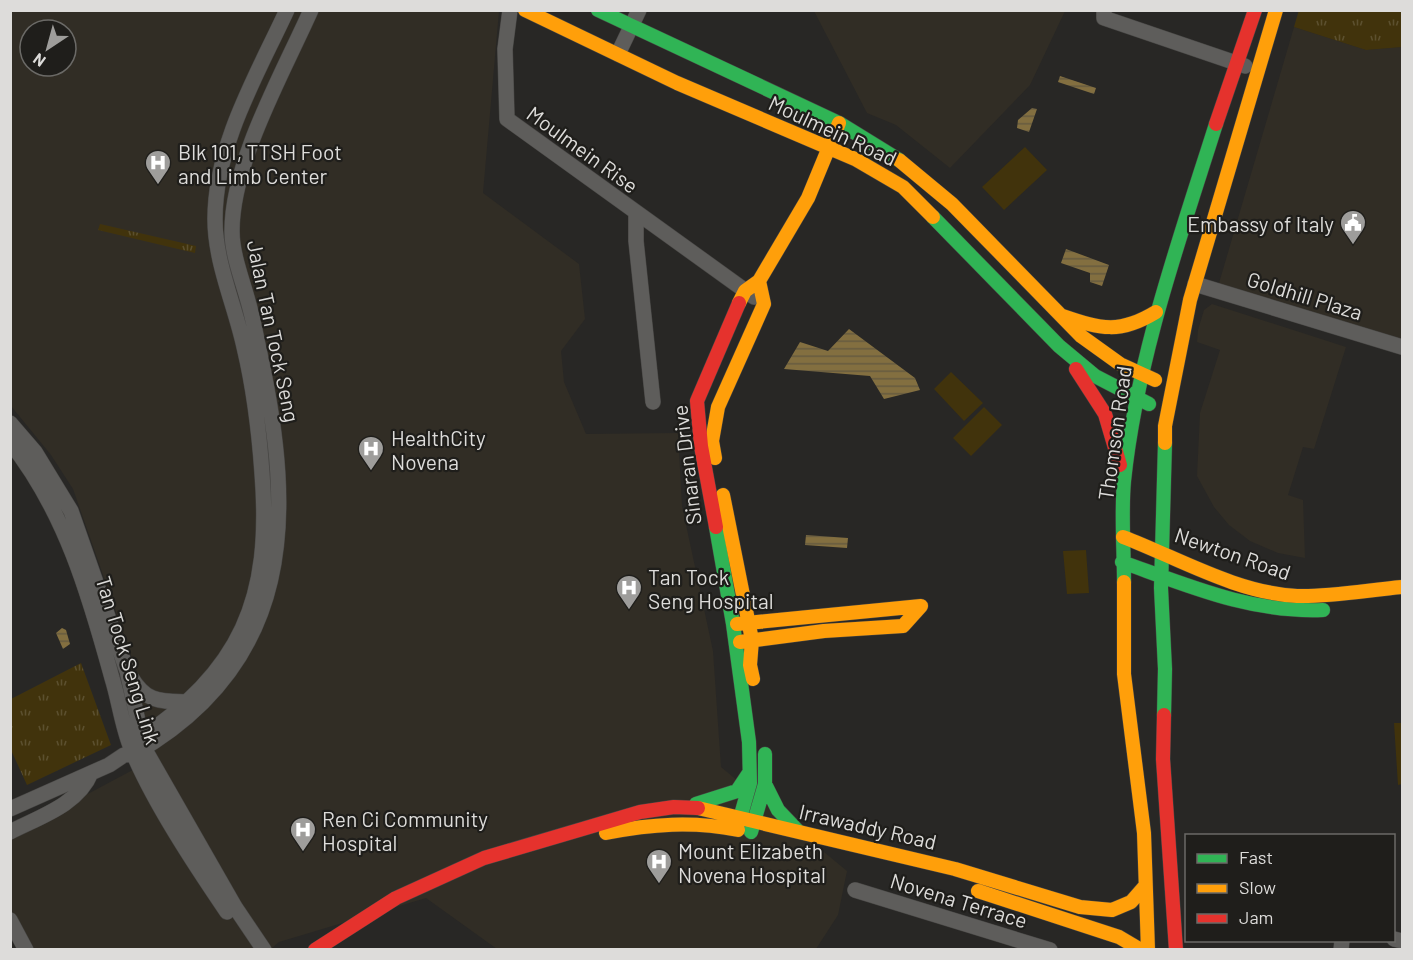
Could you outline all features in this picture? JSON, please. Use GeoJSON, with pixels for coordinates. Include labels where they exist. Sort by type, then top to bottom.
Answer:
{"type":"FeatureCollection","features":[{"type":"Feature","properties":{"kind":"main road","name":"Moulmein Road"},"geometry":{"type":"LineString","coordinates":[[525,10],[696,92],[825,146],[886,175],[903,187],[1059,346],[1095,376],[1167,413]]}},
{"type":"Feature","properties":{"kind":"main road","name":"Moulmein Road"},"geometry":{"type":"LineString","coordinates":[[598,10],[839,123],[907,165],[944,197],[1058,314],[1094,347],[1142,374],[1173,388]]}},
{"type":"Feature","properties":{"kind":"main road","name":"Thomson Road"},"geometry":{"type":"LineString","coordinates":[[1148,950],[1144,833],[1124,674],[1122,562],[1124,483],[1136,398],[1156,312],[1255,10]]}},
{"type":"Feature","properties":{"kind":"main road"},"geometry":{"type":"LineString","coordinates":[[1176,950],[1163,759],[1165,669],[1161,576],[1167,413],[1195,284],[1276,10]]}},
{"type":"Feature","properties":{"kind":"main road","name":"Sinaran Drive"},"geometry":{"type":"LineString","coordinates":[[738,823],[752,768],[733,624],[701,446],[697,401],[705,377],[745,291],[759,281],[804,201],[825,146],[839,123]]}},
{"type":"Feature","properties":{"kind":"main road"},"geometry":{"type":"LineString","coordinates":[[759,281],[764,304]]}},
{"type":"Feature","properties":{"kind":"main road","name":"Sinaran Drive"},"geometry":{"type":"LineString","coordinates":[[753,826],[765,784],[766,764],[750,664],[752,640],[712,441],[718,407],[764,304]]}},
{"type":"Feature","properties":{"kind":"main road"},"geometry":{"type":"LineString","coordinates":[[1058,314],[1111,329],[1137,326],[1156,312]]}},
{"type":"Feature","properties":{"kind":"main road"},"geometry":{"type":"LineString","coordinates":[[1059,346],[1104,408],[1116,438],[1124,483]]}},
{"type":"Feature","properties":{"kind":"main road","name":"Newton Road"},"geometry":{"type":"LineString","coordinates":[[1123,537],[1233,580],[1282,595],[1297,596],[1402,587]]}},
{"type":"Feature","properties":{"kind":"main road"},"geometry":{"type":"LineString","coordinates":[[1122,562],[1161,576]]}},
{"type":"Feature","properties":{"kind":"main road","name":"Newton Road"},"geometry":{"type":"LineString","coordinates":[[1161,576],[1229,601],[1281,612],[1402,601]]}},
{"type":"Feature","properties":{"kind":"main road"},"geometry":{"type":"LineString","coordinates":[[733,624],[921,606],[903,626],[824,631],[735,643]]}},
{"type":"Feature","properties":{"kind":"main road"},"geometry":{"type":"LineString","coordinates":[[692,806],[737,791],[752,768]]}},
{"type":"Feature","properties":{"kind":"main road"},"geometry":{"type":"LineString","coordinates":[[765,784],[779,813],[799,831]]}},
{"type":"Feature","properties":{"kind":"main road","name":"Irrawaddy Road"},"geometry":{"type":"LineString","coordinates":[[315,950],[347,927],[419,885],[492,855],[573,833],[626,814],[665,807],[692,806],[738,823],[942,880],[1119,937],[1141,950]]}},
{"type":"Feature","properties":{"kind":"main road","name":"Irrawaddy Road"},"geometry":{"type":"LineString","coordinates":[[573,833],[591,836],[680,822],[738,823]]}},
{"type":"Feature","properties":{"kind":"main road","name":"Irrawaddy Road"},"geometry":{"type":"LineString","coordinates":[[753,826],[799,831],[955,869],[1031,893],[1098,910],[1121,908],[1137,897],[1145,886]]}},
{"type":"Feature","properties":{"kind":"street","name":"Jalan Tan Tock Seng"},"geometry":{"type":"LineString","coordinates":[[134,748],[207,684],[242,632],[257,592],[266,531],[258,420],[244,344],[219,258],[216,201],[225,159],[238,118],[287,10]]}},
{"type":"Feature","properties":{"kind":"street","name":"Jalan Tan Tock Seng"},"geometry":{"type":"LineString","coordinates":[[10,809],[91,772],[188,717],[214,691],[235,665],[257,625],[268,597],[277,555],[279,528],[274,418],[234,243],[234,205],[248,151],[311,10]]}},
{"type":"Feature","properties":{"kind":"street","name":"Moulmein Rise"},"geometry":{"type":"LineString","coordinates":[[510,10],[505,50],[506,117],[510,123],[764,304]]}},
{"type":"Feature","properties":{"kind":"street"},"geometry":{"type":"LineString","coordinates":[[618,54],[639,10]]}},
{"type":"Feature","properties":{"kind":"street"},"geometry":{"type":"LineString","coordinates":[[1104,14],[1258,71]]}},
{"type":"Feature","properties":{"kind":"street","name":"Moulmein Rise"},"geometry":{"type":"LineString","coordinates":[[636,213],[636,242],[653,402]]}},
{"type":"Feature","properties":{"kind":"street","name":"Goldhill Plaza"},"geometry":{"type":"LineString","coordinates":[[1195,284],[1402,347]]}},
{"type":"Feature","properties":{"kind":"street","name":"Tan Tock Seng Link"},"geometry":{"type":"LineString","coordinates":[[10,423],[40,460],[71,511],[127,671],[140,691],[153,699],[186,702]]}},
{"type":"Feature","properties":{"kind":"street","name":"Tan Tock Seng Link"},"geometry":{"type":"LineString","coordinates":[[10,442],[40,483],[63,526],[134,748],[206,881],[251,950]]}},
{"type":"Feature","properties":{"kind":"street","name":"Tan Tock Seng Link"},"geometry":{"type":"LineString","coordinates":[[127,671],[134,748],[264,950]]}},
{"type":"Feature","properties":{"kind":"street"},"geometry":{"type":"LineString","coordinates":[[10,832],[75,797],[86,785],[91,772]]}},
{"type":"Feature","properties":{"kind":"street","name":"Novena Terrace"},"geometry":{"type":"LineString","coordinates":[[855,890],[1050,950]]}},
{"type":"Feature","properties":{"kind":"street"},"geometry":{"type":"LineString","coordinates":[[10,920],[26,950]]}},
{"type":"Feature","properties":{"kind":"shaded area","name":"HealthCity Novena"},"geometry":{"type":"Polygon","coordinates":[[[10,11],[499,11],[483,193],[579,264],[585,319],[561,351],[564,382],[586,434],[678,433],[682,506],[713,651],[721,767],[847,871],[838,915],[816,949],[497,949],[426,898],[279,942],[271,949],[32,949],[11,918],[11,835],[157,757],[142,714],[138,675],[73,489],[51,455],[11,406],[10,11]]]}},
{"type":"Feature","properties":{"kind":"shaded area"},"geometry":{"type":"Polygon","coordinates":[[[814,11],[1065,11],[1030,85],[950,168],[896,125],[867,113],[814,11]]]}},
{"type":"Feature","properties":{"kind":"shaded area"},"geometry":{"type":"Polygon","coordinates":[[[1294,27],[1366,50],[1402,47],[1402,355],[1217,290],[1294,27]]]}},
{"type":"Feature","properties":{"kind":"shaded area"},"geometry":{"type":"Polygon","coordinates":[[[1060,76],[1096,88],[1094,94],[1058,82],[1060,76]]]}},
{"type":"Feature","properties":{"kind":"shaded area"},"geometry":{"type":"Polygon","coordinates":[[[1032,108],[1037,109],[1029,132],[1017,128],[1018,120],[1032,108]]]}},
{"type":"Feature","properties":{"kind":"shaded area"},"geometry":{"type":"Polygon","coordinates":[[[1066,249],[1109,265],[1102,286],[1090,282],[1090,273],[1061,263],[1066,249]]]}},
{"type":"Feature","properties":{"kind":"shaded area"},"geometry":{"type":"Polygon","coordinates":[[[1212,304],[1346,347],[1314,449],[1303,447],[1288,495],[1303,500],[1305,558],[1278,553],[1250,541],[1229,525],[1214,507],[1197,476],[1200,413],[1220,350],[1197,342],[1204,310],[1212,304]]]}},
{"type":"Feature","properties":{"kind":"shaded area"},"geometry":{"type":"Polygon","coordinates":[[[849,329],[915,378],[920,390],[884,399],[870,376],[784,369],[800,342],[828,351],[849,329]]]}},
{"type":"Feature","properties":{"kind":"shaded area"},"geometry":{"type":"Polygon","coordinates":[[[806,535],[848,538],[847,548],[805,545],[806,535]]]}},
{"type":"Feature","properties":{"kind":"shaded area"},"geometry":{"type":"Polygon","coordinates":[[[62,628],[66,630],[70,644],[63,649],[56,633],[62,628]]]}},
{"type":"Feature","properties":{"kind":"green space"},"geometry":{"type":"Polygon","coordinates":[[[1299,10],[1402,11],[1402,47],[1366,50],[1294,27],[1299,10]]]}},
{"type":"Feature","properties":{"kind":"green space"},"geometry":{"type":"Polygon","coordinates":[[[1025,147],[1047,170],[1004,210],[982,187],[1025,147]]]}},
{"type":"Feature","properties":{"kind":"green space"},"geometry":{"type":"Polygon","coordinates":[[[100,224],[196,246],[195,253],[98,230],[100,224]]]}},
{"type":"Feature","properties":{"kind":"green space"},"geometry":{"type":"Polygon","coordinates":[[[951,372],[983,403],[964,421],[934,389],[951,372]]]}},
{"type":"Feature","properties":{"kind":"green space"},"geometry":{"type":"Polygon","coordinates":[[[984,407],[1002,425],[971,456],[953,438],[984,407]]]}},
{"type":"Feature","properties":{"kind":"green space"},"geometry":{"type":"Polygon","coordinates":[[[1086,550],[1089,593],[1067,594],[1063,551],[1086,550]]]}},
{"type":"Feature","properties":{"kind":"green space"},"geometry":{"type":"Polygon","coordinates":[[[81,663],[111,745],[27,785],[11,750],[11,699],[81,663]]]}},
{"type":"Feature","properties":{"kind":"green space"},"geometry":{"type":"Polygon","coordinates":[[[1394,723],[1402,723],[1402,784],[1398,785],[1394,723]]]}},
{"type":"Feature","properties":{"kind":"traffic: fast"},"geometry":{"type":"LineString","coordinates":[[598,10],[839,123],[899,160]]}},
{"type":"Feature","properties":{"kind":"traffic: fast"},"geometry":{"type":"LineString","coordinates":[[1124,582],[1124,481],[1139,390],[1161,300],[1216,124]]}},
{"type":"Feature","properties":{"kind":"traffic: fast"},"geometry":{"type":"LineString","coordinates":[[933,217],[1059,346],[1095,376],[1149,404]]}},
{"type":"Feature","properties":{"kind":"traffic: fast"},"geometry":{"type":"LineString","coordinates":[[1164,715],[1165,669],[1161,588],[1165,443]]}},
{"type":"Feature","properties":{"kind":"traffic: fast"},"geometry":{"type":"LineString","coordinates":[[716,527],[733,624],[749,742],[750,783],[737,829]]}},
{"type":"Feature","properties":{"kind":"traffic: fast"},"geometry":{"type":"LineString","coordinates":[[1122,562],[1196,589],[1245,602],[1296,610],[1323,610]]}},
{"type":"Feature","properties":{"kind":"traffic: fast"},"geometry":{"type":"LineString","coordinates":[[751,832],[765,784],[765,754]]}},
{"type":"Feature","properties":{"kind":"traffic: fast"},"geometry":{"type":"LineString","coordinates":[[696,804],[737,791],[749,773]]}},
{"type":"Feature","properties":{"kind":"traffic: fast"},"geometry":{"type":"LineString","coordinates":[[765,784],[778,810],[798,831]]}},
{"type":"Feature","properties":{"kind":"traffic: slow"},"geometry":{"type":"LineString","coordinates":[[525,10],[677,83],[855,159],[903,187],[933,217]]}},
{"type":"Feature","properties":{"kind":"traffic: slow"},"geometry":{"type":"LineString","coordinates":[[1165,443],[1165,426],[1190,300],[1276,10]]}},
{"type":"Feature","properties":{"kind":"traffic: slow"},"geometry":{"type":"LineString","coordinates":[[739,303],[745,291],[759,281],[808,198],[839,123]]}},
{"type":"Feature","properties":{"kind":"traffic: slow"},"geometry":{"type":"LineString","coordinates":[[899,160],[952,204],[1081,336],[1120,364],[1155,380]]}},
{"type":"Feature","properties":{"kind":"traffic: slow"},"geometry":{"type":"LineString","coordinates":[[715,458],[712,441],[718,407],[764,304],[759,281]]}},
{"type":"Feature","properties":{"kind":"traffic: slow"},"geometry":{"type":"LineString","coordinates":[[1063,316],[1088,324],[1110,327],[1132,324],[1156,312]]}},
{"type":"Feature","properties":{"kind":"traffic: slow"},"geometry":{"type":"LineString","coordinates":[[723,495],[752,640],[750,665],[753,679]]}},
{"type":"Feature","properties":{"kind":"traffic: slow"},"geometry":{"type":"LineString","coordinates":[[1123,537],[1230,582],[1275,593],[1297,596],[1323,595],[1402,587]]}},
{"type":"Feature","properties":{"kind":"traffic: slow"},"geometry":{"type":"LineString","coordinates":[[1124,582],[1124,674],[1144,833],[1148,950]]}},
{"type":"Feature","properties":{"kind":"traffic: slow"},"geometry":{"type":"LineString","coordinates":[[737,624],[921,606]]}},
{"type":"Feature","properties":{"kind":"traffic: slow"},"geometry":{"type":"LineString","coordinates":[[740,642],[824,631],[903,626],[921,606]]}},
{"type":"Feature","properties":{"kind":"traffic: slow"},"geometry":{"type":"LineString","coordinates":[[698,808],[955,869],[1080,907],[1112,910],[1131,902],[1145,886]]}},
{"type":"Feature","properties":{"kind":"traffic: slow"},"geometry":{"type":"LineString","coordinates":[[606,833],[639,827],[672,825],[705,825],[738,830]]}},
{"type":"Feature","properties":{"kind":"traffic: slow"},"geometry":{"type":"LineString","coordinates":[[978,891],[1119,937],[1141,950]]}},
{"type":"Feature","properties":{"kind":"traffic: jam"},"geometry":{"type":"LineString","coordinates":[[1216,124],[1255,10]]}},
{"type":"Feature","properties":{"kind":"traffic: jam"},"geometry":{"type":"LineString","coordinates":[[716,527],[701,446],[697,401],[739,303]]}},
{"type":"Feature","properties":{"kind":"traffic: jam"},"geometry":{"type":"LineString","coordinates":[[1076,369],[1105,414],[1120,465]]}},
{"type":"Feature","properties":{"kind":"traffic: jam"},"geometry":{"type":"LineString","coordinates":[[1164,715],[1163,759],[1176,950]]}},
{"type":"Feature","properties":{"kind":"traffic: jam"},"geometry":{"type":"LineString","coordinates":[[315,950],[396,898],[484,858],[640,812],[674,807],[698,808]]}},
{"type":"Feature","properties":{"kind":"place","name":"Blk 101, TTSH Foot and Limb Center"},"geometry":{"type":"Point","coordinates":[158,186]}},
{"type":"Feature","properties":{"kind":"place","name":"Embassy of Italy"},"geometry":{"type":"Point","coordinates":[1353,246]}},
{"type":"Feature","properties":{"kind":"place","name":"HealthCity Novena"},"geometry":{"type":"Point","coordinates":[371,472]}},
{"type":"Feature","properties":{"kind":"place","name":"Tan Tock Seng Hospital"},"geometry":{"type":"Point","coordinates":[629,611]}},
{"type":"Feature","properties":{"kind":"place","name":"Ren Ci Community Hospital"},"geometry":{"type":"Point","coordinates":[303,853]}},
{"type":"Feature","properties":{"kind":"place","name":"Mount Elizabeth Novena Hospital"},"geometry":{"type":"Point","coordinates":[659,885]}}]}
